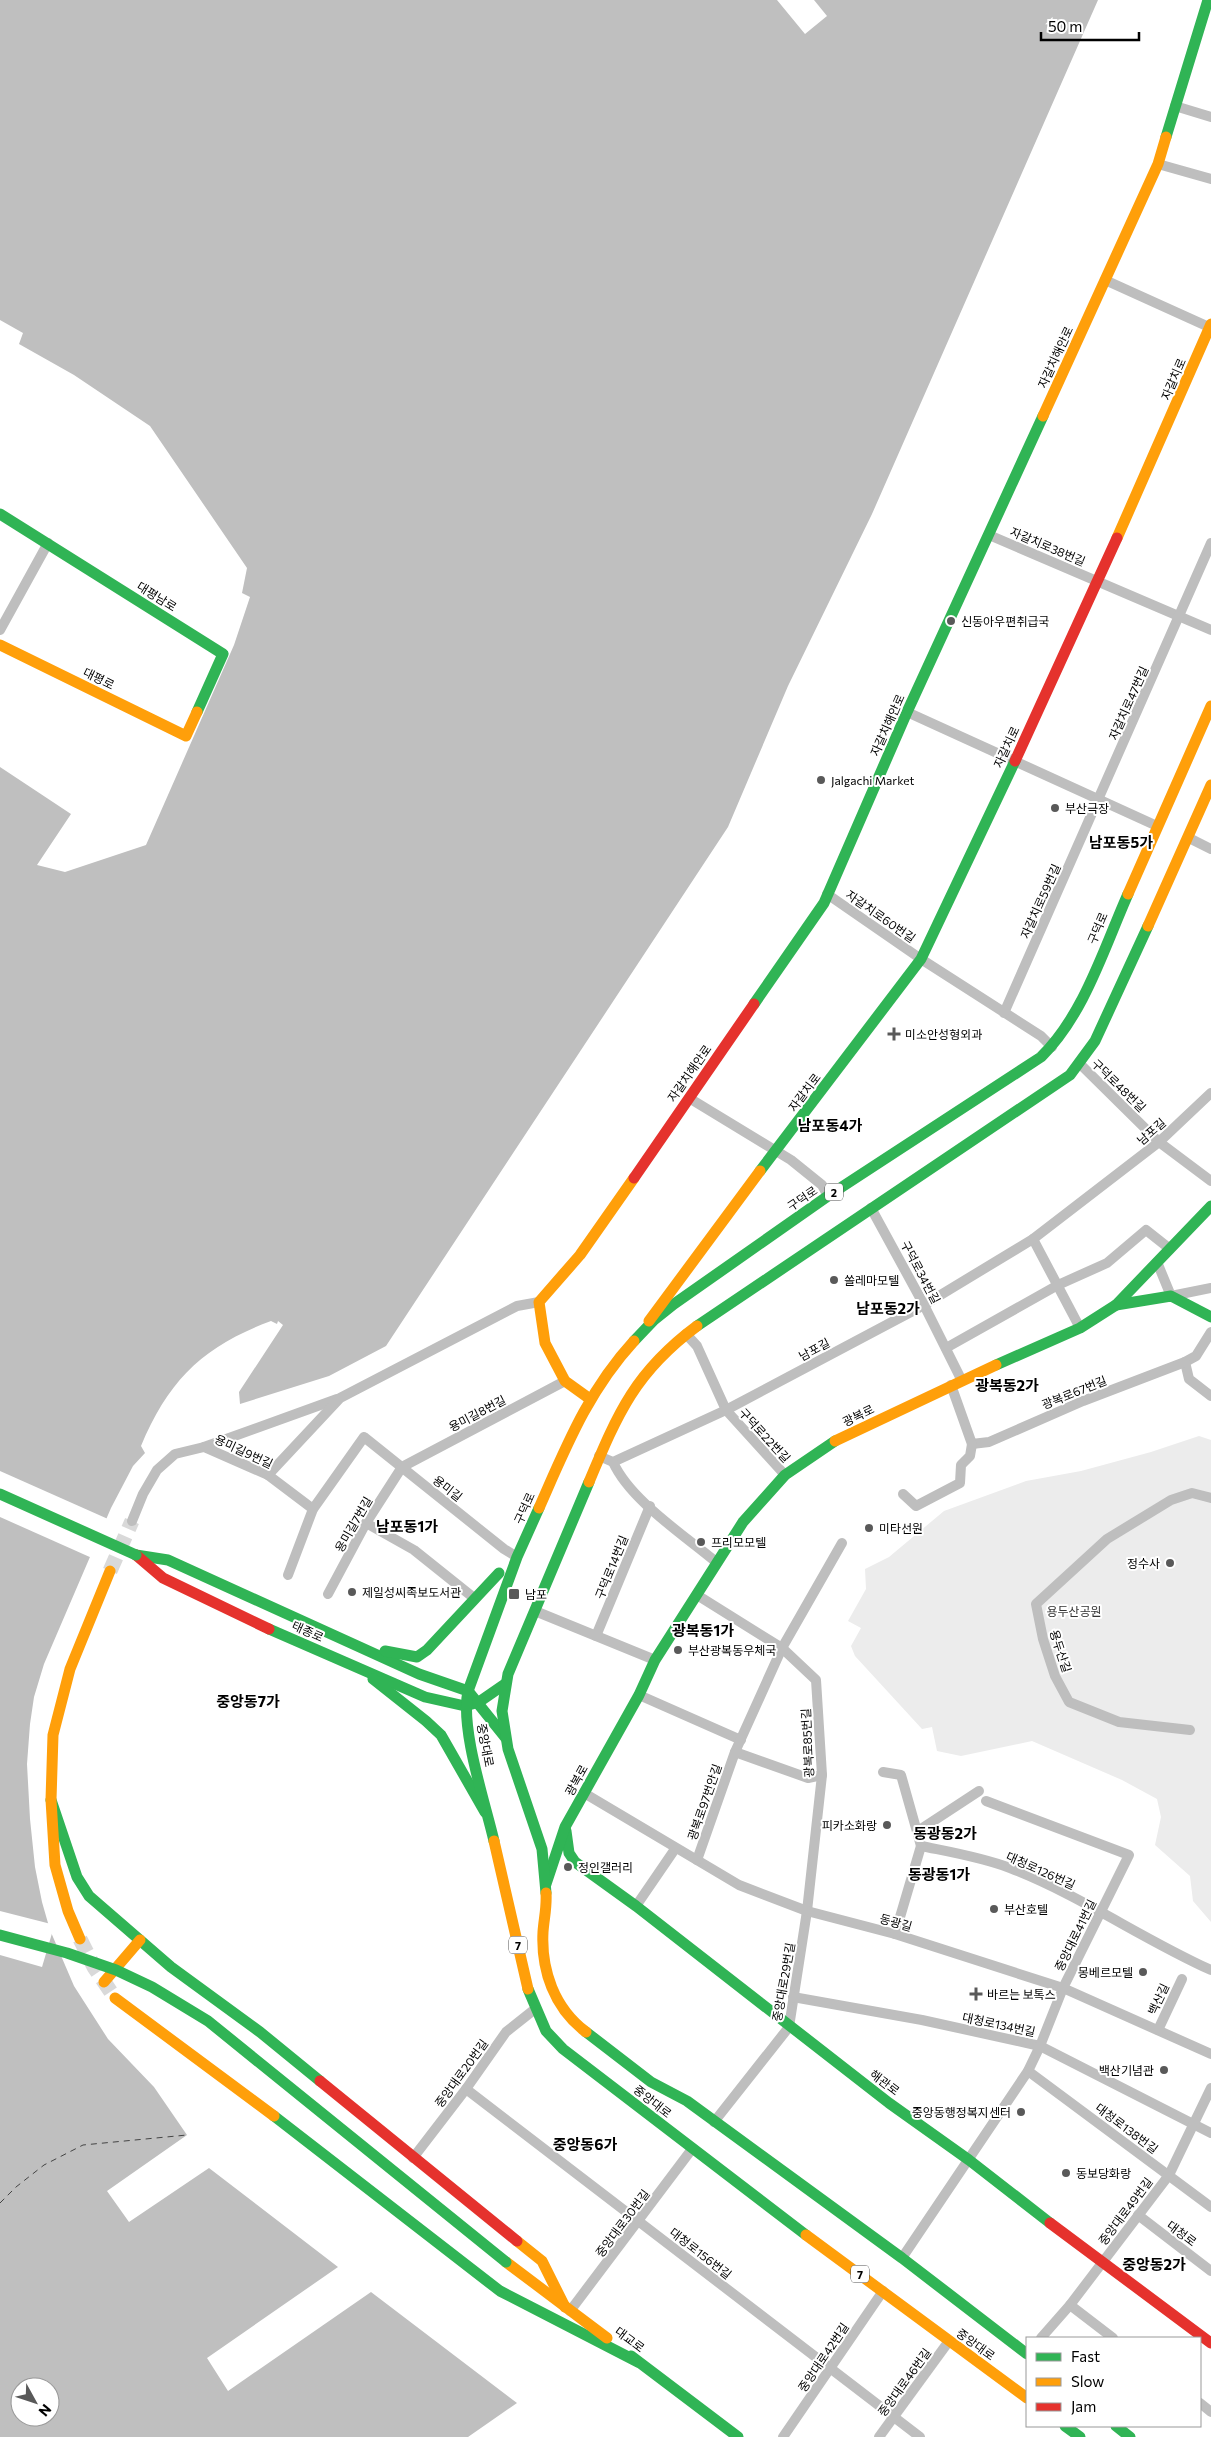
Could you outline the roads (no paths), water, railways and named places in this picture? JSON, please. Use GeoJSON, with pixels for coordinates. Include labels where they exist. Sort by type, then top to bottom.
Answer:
{"type":"FeatureCollection","features":[{"type":"Feature","properties":{"kind":"main road","name":"자갈치해안로"},"geometry":{"type":"LineString","coordinates":[[539,1302],[580,1255],[824,902],[907,712],[1158,164],[1208,0]]}},
{"type":"Feature","properties":{"kind":"main road","name":"자갈치로"},"geometry":{"type":"LineString","coordinates":[[642,1332],[678,1279],[921,959],[1015,762],[1096,579],[1179,401],[1211,326]]}},
{"type":"Feature","properties":{"kind":"main road","name":"대평남로"},"geometry":{"type":"LineString","coordinates":[[0,514],[223,654],[186,736]]}},
{"type":"Feature","properties":{"kind":"main road","name":"대평로"},"geometry":{"type":"LineString","coordinates":[[0,645],[186,736]]}},
{"type":"Feature","properties":{"kind":"main road","name":"구덕로"},"geometry":{"type":"LineString","coordinates":[[468,1690],[517,1557],[576,1426],[590,1399],[617,1360],[642,1332],[674,1304],[828,1196],[1042,1057],[1052,1047],[1064,1033],[1078,1008],[1211,706]]}},
{"type":"Feature","properties":{"kind":"main road"},"geometry":{"type":"LineString","coordinates":[[505,1737],[502,1711],[505,1684],[599,1456],[627,1398],[638,1381],[664,1353],[686,1334],[1058,1084],[1080,1064],[1095,1042],[1106,1019],[1189,838],[1211,785]]}},
{"type":"Feature","properties":{"kind":"main road","name":"광복로"},"geometry":{"type":"LineString","coordinates":[[546,1884],[565,1827],[639,1695],[655,1660],[743,1522],[785,1474],[833,1442],[956,1383],[1080,1328],[1116,1305],[1211,1206]]}},
{"type":"Feature","properties":{"kind":"main road"},"geometry":{"type":"LineString","coordinates":[[1116,1305],[1171,1296],[1211,1317]]}},
{"type":"Feature","properties":{"kind":"main road"},"geometry":{"type":"LineString","coordinates":[[539,1302],[545,1343],[565,1380],[590,1399]]}},
{"type":"Feature","properties":{"kind":"main road","name":"태종로"},"geometry":{"type":"LineString","coordinates":[[0,1494],[136,1555],[168,1560],[360,1648],[420,1674],[468,1690],[480,1702],[505,1737]]}},
{"type":"Feature","properties":{"kind":"main road","name":"태종로"},"geometry":{"type":"LineString","coordinates":[[136,1555],[163,1578],[265,1627],[425,1697],[466,1706],[480,1702],[505,1684]]}},
{"type":"Feature","properties":{"kind":"main road"},"geometry":{"type":"LineString","coordinates":[[360,1648],[417,1657],[427,1650],[474,1598],[517,1557]]}},
{"type":"Feature","properties":{"kind":"main road"},"geometry":{"type":"LineString","coordinates":[[80,1939],[68,1911],[55,1865],[51,1800],[53,1736],[70,1669],[110,1571]]}},
{"type":"Feature","properties":{"kind":"main road"},"geometry":{"type":"LineString","coordinates":[[365,1671],[382,1688],[434,1728],[454,1754],[468,1785],[488,1816]]}},
{"type":"Feature","properties":{"kind":"main road","name":"중앙대로"},"geometry":{"type":"LineString","coordinates":[[468,1690],[466,1706],[470,1739],[519,1951],[536,2009],[546,2031],[563,2049],[692,2149],[1026,2397]]}},
{"type":"Feature","properties":{"kind":"main road","name":"중앙대로"},"geometry":{"type":"LineString","coordinates":[[505,1737],[542,1849],[547,1907],[543,1931],[544,1965],[562,2008],[578,2026],[651,2082],[687,2101],[902,2258],[1026,2353]]}},
{"type":"Feature","properties":{"kind":"main road"},"geometry":{"type":"LineString","coordinates":[[51,1800],[77,1877],[89,1896],[170,1967],[260,2032],[412,2158],[542,2260],[568,2309]]}},
{"type":"Feature","properties":{"kind":"main road","name":"해관로"},"geometry":{"type":"LineString","coordinates":[[565,1827],[569,1853],[575,1862],[636,1906],[789,2027],[1211,2343]]}},
{"type":"Feature","properties":{"kind":"main road","name":"대교로"},"geometry":{"type":"LineString","coordinates":[[0,1935],[75,1956],[131,1976],[171,1996],[208,2021],[506,2262],[738,2437]]}},
{"type":"Feature","properties":{"kind":"main road"},"geometry":{"type":"LineString","coordinates":[[104,1982],[140,1940]]}},
{"type":"Feature","properties":{"kind":"main road"},"geometry":{"type":"LineString","coordinates":[[115,1998],[284,2124],[500,2291],[638,2362]]}},
{"type":"Feature","properties":{"kind":"main road"},"geometry":{"type":"LineString","coordinates":[[1066,2427],[1080,2437]]}},
{"type":"Feature","properties":{"kind":"main road"},"geometry":{"type":"LineString","coordinates":[[1117,2427],[1130,2437]]}},
{"type":"Feature","properties":{"kind":"street"},"geometry":{"type":"LineString","coordinates":[[1175,106],[1211,117]]}},
{"type":"Feature","properties":{"kind":"street"},"geometry":{"type":"LineString","coordinates":[[1158,164],[1211,179]]}},
{"type":"Feature","properties":{"kind":"street"},"geometry":{"type":"LineString","coordinates":[[1105,280],[1211,326]]}},
{"type":"Feature","properties":{"kind":"street","name":"자갈치로38번길"},"geometry":{"type":"LineString","coordinates":[[989,535],[1096,579],[1211,630]]}},
{"type":"Feature","properties":{"kind":"street"},"geometry":{"type":"LineString","coordinates":[[0,630],[48,543]]}},
{"type":"Feature","properties":{"kind":"street","name":"자갈치로47번길"},"geometry":{"type":"LineString","coordinates":[[1098,800],[1211,543]]}},
{"type":"Feature","properties":{"kind":"street"},"geometry":{"type":"LineString","coordinates":[[907,712],[1157,826]]}},
{"type":"Feature","properties":{"kind":"street","name":"자갈치로59번길"},"geometry":{"type":"LineString","coordinates":[[1004,1013],[1098,800]]}},
{"type":"Feature","properties":{"kind":"street"},"geometry":{"type":"LineString","coordinates":[[1189,838],[1211,849]]}},
{"type":"Feature","properties":{"kind":"street","name":"자갈치로60번길"},"geometry":{"type":"LineString","coordinates":[[827,894],[921,959]]}},
{"type":"Feature","properties":{"kind":"street"},"geometry":{"type":"LineString","coordinates":[[921,959],[1041,1036],[1052,1047]]}},
{"type":"Feature","properties":{"kind":"street","name":"구덕로48번길"},"geometry":{"type":"LineString","coordinates":[[1080,1064],[1159,1142],[1211,1181]]}},
{"type":"Feature","properties":{"kind":"street","name":"남포길"},"geometry":{"type":"LineString","coordinates":[[613,1462],[726,1410],[924,1305],[1033,1239],[1159,1142],[1211,1093]]}},
{"type":"Feature","properties":{"kind":"street"},"geometry":{"type":"LineString","coordinates":[[689,1098],[791,1160],[822,1185],[828,1196]]}},
{"type":"Feature","properties":{"kind":"street","name":"구덕로34번길"},"geometry":{"type":"LineString","coordinates":[[872,1208],[946,1348],[956,1383]]}},
{"type":"Feature","properties":{"kind":"street"},"geometry":{"type":"LineString","coordinates":[[946,1348],[1058,1285],[1107,1263],[1146,1230],[1170,1249]]}},
{"type":"Feature","properties":{"kind":"street"},"geometry":{"type":"LineString","coordinates":[[1033,1239],[1080,1328]]}},
{"type":"Feature","properties":{"kind":"street"},"geometry":{"type":"LineString","coordinates":[[1157,1262],[1171,1296],[1211,1288]]}},
{"type":"Feature","properties":{"kind":"street"},"geometry":{"type":"LineString","coordinates":[[204,1447],[340,1398],[517,1306],[539,1302]]}},
{"type":"Feature","properties":{"kind":"street","name":"광복로67번길"},"geometry":{"type":"LineString","coordinates":[[972,1444],[989,1442],[1083,1401],[1185,1362],[1196,1356],[1211,1332]]}},
{"type":"Feature","properties":{"kind":"street","name":"구덕로22번길"},"geometry":{"type":"LineString","coordinates":[[686,1334],[697,1346],[726,1410],[785,1474]]}},
{"type":"Feature","properties":{"kind":"street"},"geometry":{"type":"LineString","coordinates":[[1185,1362],[1188,1379],[1211,1396]]}},
{"type":"Feature","properties":{"kind":"street","name":"용미길8번길"},"geometry":{"type":"LineString","coordinates":[[402,1468],[565,1380]]}},
{"type":"Feature","properties":{"kind":"street"},"geometry":{"type":"LineString","coordinates":[[903,1494],[916,1506],[960,1482],[961,1466],[970,1456],[972,1444],[956,1383]]}},
{"type":"Feature","properties":{"kind":"street"},"geometry":{"type":"LineString","coordinates":[[268,1476],[340,1398]]}},
{"type":"Feature","properties":{"kind":"street","name":"용미길"},"geometry":{"type":"LineString","coordinates":[[313,1509],[364,1437],[504,1549],[517,1557]]}},
{"type":"Feature","properties":{"kind":"street","name":"용미길9번길"},"geometry":{"type":"LineString","coordinates":[[132,1521],[143,1494],[157,1470],[175,1454],[204,1447],[268,1476],[313,1509]]}},
{"type":"Feature","properties":{"kind":"street"},"geometry":{"type":"LineString","coordinates":[[599,1456],[613,1462],[620,1478],[716,1562]]}},
{"type":"Feature","properties":{"kind":"street","name":"용미길7번길"},"geometry":{"type":"LineString","coordinates":[[328,1594],[366,1523],[402,1468]]}},
{"type":"Feature","properties":{"kind":"street","name":"용두산길"},"geometry":{"type":"LineString","coordinates":[[1190,1730],[1119,1722],[1069,1702],[1055,1676],[1046,1648],[1036,1604],[1107,1539],[1171,1500],[1192,1493],[1211,1498]]}},
{"type":"Feature","properties":{"kind":"street","name":"구덕로14번길"},"geometry":{"type":"LineString","coordinates":[[596,1636],[650,1506]]}},
{"type":"Feature","properties":{"kind":"street"},"geometry":{"type":"LineString","coordinates":[[288,1575],[313,1509]]}},
{"type":"Feature","properties":{"kind":"street"},"geometry":{"type":"LineString","coordinates":[[366,1523],[414,1550],[474,1598]]}},
{"type":"Feature","properties":{"kind":"street"},"geometry":{"type":"LineString","coordinates":[[782,1648],[842,1543]]}},
{"type":"Feature","properties":{"kind":"street","name":"광복로85번길"},"geometry":{"type":"LineString","coordinates":[[698,1595],[782,1648],[816,1680],[822,1775],[807,1911]]}},
{"type":"Feature","properties":{"kind":"street"},"geometry":{"type":"LineString","coordinates":[[535,1611],[655,1660]]}},
{"type":"Feature","properties":{"kind":"street","name":"광복로97번안길"},"geometry":{"type":"LineString","coordinates":[[697,1860],[735,1752],[782,1648]]}},
{"type":"Feature","properties":{"kind":"street"},"geometry":{"type":"LineString","coordinates":[[639,1695],[741,1740]]}},
{"type":"Feature","properties":{"kind":"street","name":"광복로97번안길"},"geometry":{"type":"LineString","coordinates":[[735,1752],[808,1778],[822,1775]]}},
{"type":"Feature","properties":{"kind":"street"},"geometry":{"type":"LineString","coordinates":[[883,1772],[901,1775],[918,1831],[920,1846],[896,1934]]}},
{"type":"Feature","properties":{"kind":"street"},"geometry":{"type":"LineString","coordinates":[[918,1831],[979,1791]]}},
{"type":"Feature","properties":{"kind":"street","name":"동광길"},"geometry":{"type":"LineString","coordinates":[[584,1793],[675,1849],[739,1885],[807,1911],[896,1934],[1063,1988],[1211,2054]]}},
{"type":"Feature","properties":{"kind":"street","name":"중앙대로41번길"},"geometry":{"type":"LineString","coordinates":[[902,2258],[1028,2071],[1063,1988],[1129,1855],[986,1801]]}},
{"type":"Feature","properties":{"kind":"street","name":"대청로126번길"},"geometry":{"type":"LineString","coordinates":[[920,1846],[980,1858],[1010,1868],[1101,1910],[1170,1951],[1211,1970]]}},
{"type":"Feature","properties":{"kind":"street"},"geometry":{"type":"LineString","coordinates":[[636,1906],[675,1849]]}},
{"type":"Feature","properties":{"kind":"street","name":"중앙대로29번길"},"geometry":{"type":"LineString","coordinates":[[714,2122],[789,2027],[807,1911]]}},
{"type":"Feature","properties":{"kind":"street","name":"백산길"},"geometry":{"type":"LineString","coordinates":[[1158,2030],[1182,1979]]}},
{"type":"Feature","properties":{"kind":"street","name":"대청로134번길"},"geometry":{"type":"LineString","coordinates":[[793,1997],[922,2020],[1040,2046],[1194,2122],[1211,2133]]}},
{"type":"Feature","properties":{"kind":"street","name":"중앙대로20번길"},"geometry":{"type":"LineString","coordinates":[[412,2158],[466,2089],[506,2032],[536,2009]]}},
{"type":"Feature","properties":{"kind":"street","name":"대청로138번길"},"geometry":{"type":"LineString","coordinates":[[1028,2071],[1211,2207]]}},
{"type":"Feature","properties":{"kind":"street","name":"중앙대로49번길"},"geometry":{"type":"LineString","coordinates":[[1042,2337],[1070,2305],[1169,2175],[1211,2088]]}},
{"type":"Feature","properties":{"kind":"street","name":"대청로156번길"},"geometry":{"type":"LineString","coordinates":[[466,2089],[920,2437]]}},
{"type":"Feature","properties":{"kind":"street","name":"중앙대로30번길"},"geometry":{"type":"LineString","coordinates":[[568,2309],[639,2221],[692,2149]]}},
{"type":"Feature","properties":{"kind":"street","name":"대청로"},"geometry":{"type":"LineString","coordinates":[[1138,2215],[1211,2270]]}},
{"type":"Feature","properties":{"kind":"street","name":"중앙대로42번길"},"geometry":{"type":"LineString","coordinates":[[783,2437],[883,2291]]}},
{"type":"Feature","properties":{"kind":"street"},"geometry":{"type":"LineString","coordinates":[[1070,2305],[1113,2337]]}},
{"type":"Feature","properties":{"kind":"street","name":"중앙대로46번길"},"geometry":{"type":"LineString","coordinates":[[879,2437],[895,2418],[949,2341]]}},
{"type":"Feature","properties":{"kind":"tunnel"},"geometry":{"type":"LineString","coordinates":[[110,1571],[132,1521]]}},
{"type":"Feature","properties":{"kind":"tunnel"},"geometry":{"type":"LineString","coordinates":[[80,1939],[94,1967],[115,1998]]}},
{"type":"Feature","properties":{"kind":"place","name":"신동아우편취급국"},"geometry":{"type":"Point","coordinates":[951,621]}},
{"type":"Feature","properties":{"kind":"place","name":"Jalgachi Market"},"geometry":{"type":"Point","coordinates":[821,780]}},
{"type":"Feature","properties":{"kind":"place","name":"부산극장"},"geometry":{"type":"Point","coordinates":[1055,808]}},
{"type":"Feature","properties":{"kind":"place","name":"미소안성형외과"},"geometry":{"type":"Point","coordinates":[894,1034]}},
{"type":"Feature","properties":{"kind":"place","name":"쏠레마모텔"},"geometry":{"type":"Point","coordinates":[834,1280]}},
{"type":"Feature","properties":{"kind":"place","name":"미타선원"},"geometry":{"type":"Point","coordinates":[869,1528]}},
{"type":"Feature","properties":{"kind":"place","name":"프리모모텔"},"geometry":{"type":"Point","coordinates":[701,1542]}},
{"type":"Feature","properties":{"kind":"place","name":"정수사"},"geometry":{"type":"Point","coordinates":[1170,1563]}},
{"type":"Feature","properties":{"kind":"place","name":"제일성씨족보도서관"},"geometry":{"type":"Point","coordinates":[352,1592]}},
{"type":"Feature","properties":{"kind":"place","name":"남포"},"geometry":{"type":"Point","coordinates":[514,1594]}},
{"type":"Feature","properties":{"kind":"place","name":"부산광복동우체국"},"geometry":{"type":"Point","coordinates":[678,1650]}},
{"type":"Feature","properties":{"kind":"place","name":"피카소화랑"},"geometry":{"type":"Point","coordinates":[887,1825]}},
{"type":"Feature","properties":{"kind":"place","name":"정인갤러리"},"geometry":{"type":"Point","coordinates":[568,1867]}},
{"type":"Feature","properties":{"kind":"place","name":"부산호텔"},"geometry":{"type":"Point","coordinates":[994,1909]}},
{"type":"Feature","properties":{"kind":"place","name":"몽베르모텔"},"geometry":{"type":"Point","coordinates":[1143,1972]}},
{"type":"Feature","properties":{"kind":"place","name":"바르는 보톡스"},"geometry":{"type":"Point","coordinates":[976,1994]}},
{"type":"Feature","properties":{"kind":"place","name":"백산기념관"},"geometry":{"type":"Point","coordinates":[1164,2070]}},
{"type":"Feature","properties":{"kind":"place","name":"중앙동행정복지센터"},"geometry":{"type":"Point","coordinates":[1021,2112]}},
{"type":"Feature","properties":{"kind":"place","name":"동보당화랑"},"geometry":{"type":"Point","coordinates":[1066,2173]}},
{"type":"Feature","properties":{"kind":"district","name":"남포동5가"},"geometry":{"type":"Point","coordinates":[1121,842]}},
{"type":"Feature","properties":{"kind":"district","name":"남포동4가"},"geometry":{"type":"Point","coordinates":[830,1125]}},
{"type":"Feature","properties":{"kind":"district","name":"남포동2가"},"geometry":{"type":"Point","coordinates":[888,1308]}},
{"type":"Feature","properties":{"kind":"district","name":"광복동2가"},"geometry":{"type":"Point","coordinates":[1007,1385]}},
{"type":"Feature","properties":{"kind":"district","name":"남포동1가"},"geometry":{"type":"Point","coordinates":[407,1526]}},
{"type":"Feature","properties":{"kind":"district","name":"광복동1가"},"geometry":{"type":"Point","coordinates":[703,1630]}},
{"type":"Feature","properties":{"kind":"district","name":"중앙동7가"},"geometry":{"type":"Point","coordinates":[248,1701]}},
{"type":"Feature","properties":{"kind":"district","name":"동광동2가"},"geometry":{"type":"Point","coordinates":[945,1833]}},
{"type":"Feature","properties":{"kind":"district","name":"동광동1가"},"geometry":{"type":"Point","coordinates":[939,1874]}},
{"type":"Feature","properties":{"kind":"district","name":"중앙동6가"},"geometry":{"type":"Point","coordinates":[585,2144]}},
{"type":"Feature","properties":{"kind":"district","name":"중앙동2가"},"geometry":{"type":"Point","coordinates":[1154,2264]}},
{"type":"Feature","properties":{"kind":"park label","name":"용두산공원"},"geometry":{"type":"Point","coordinates":[1074,1611]}}]}
